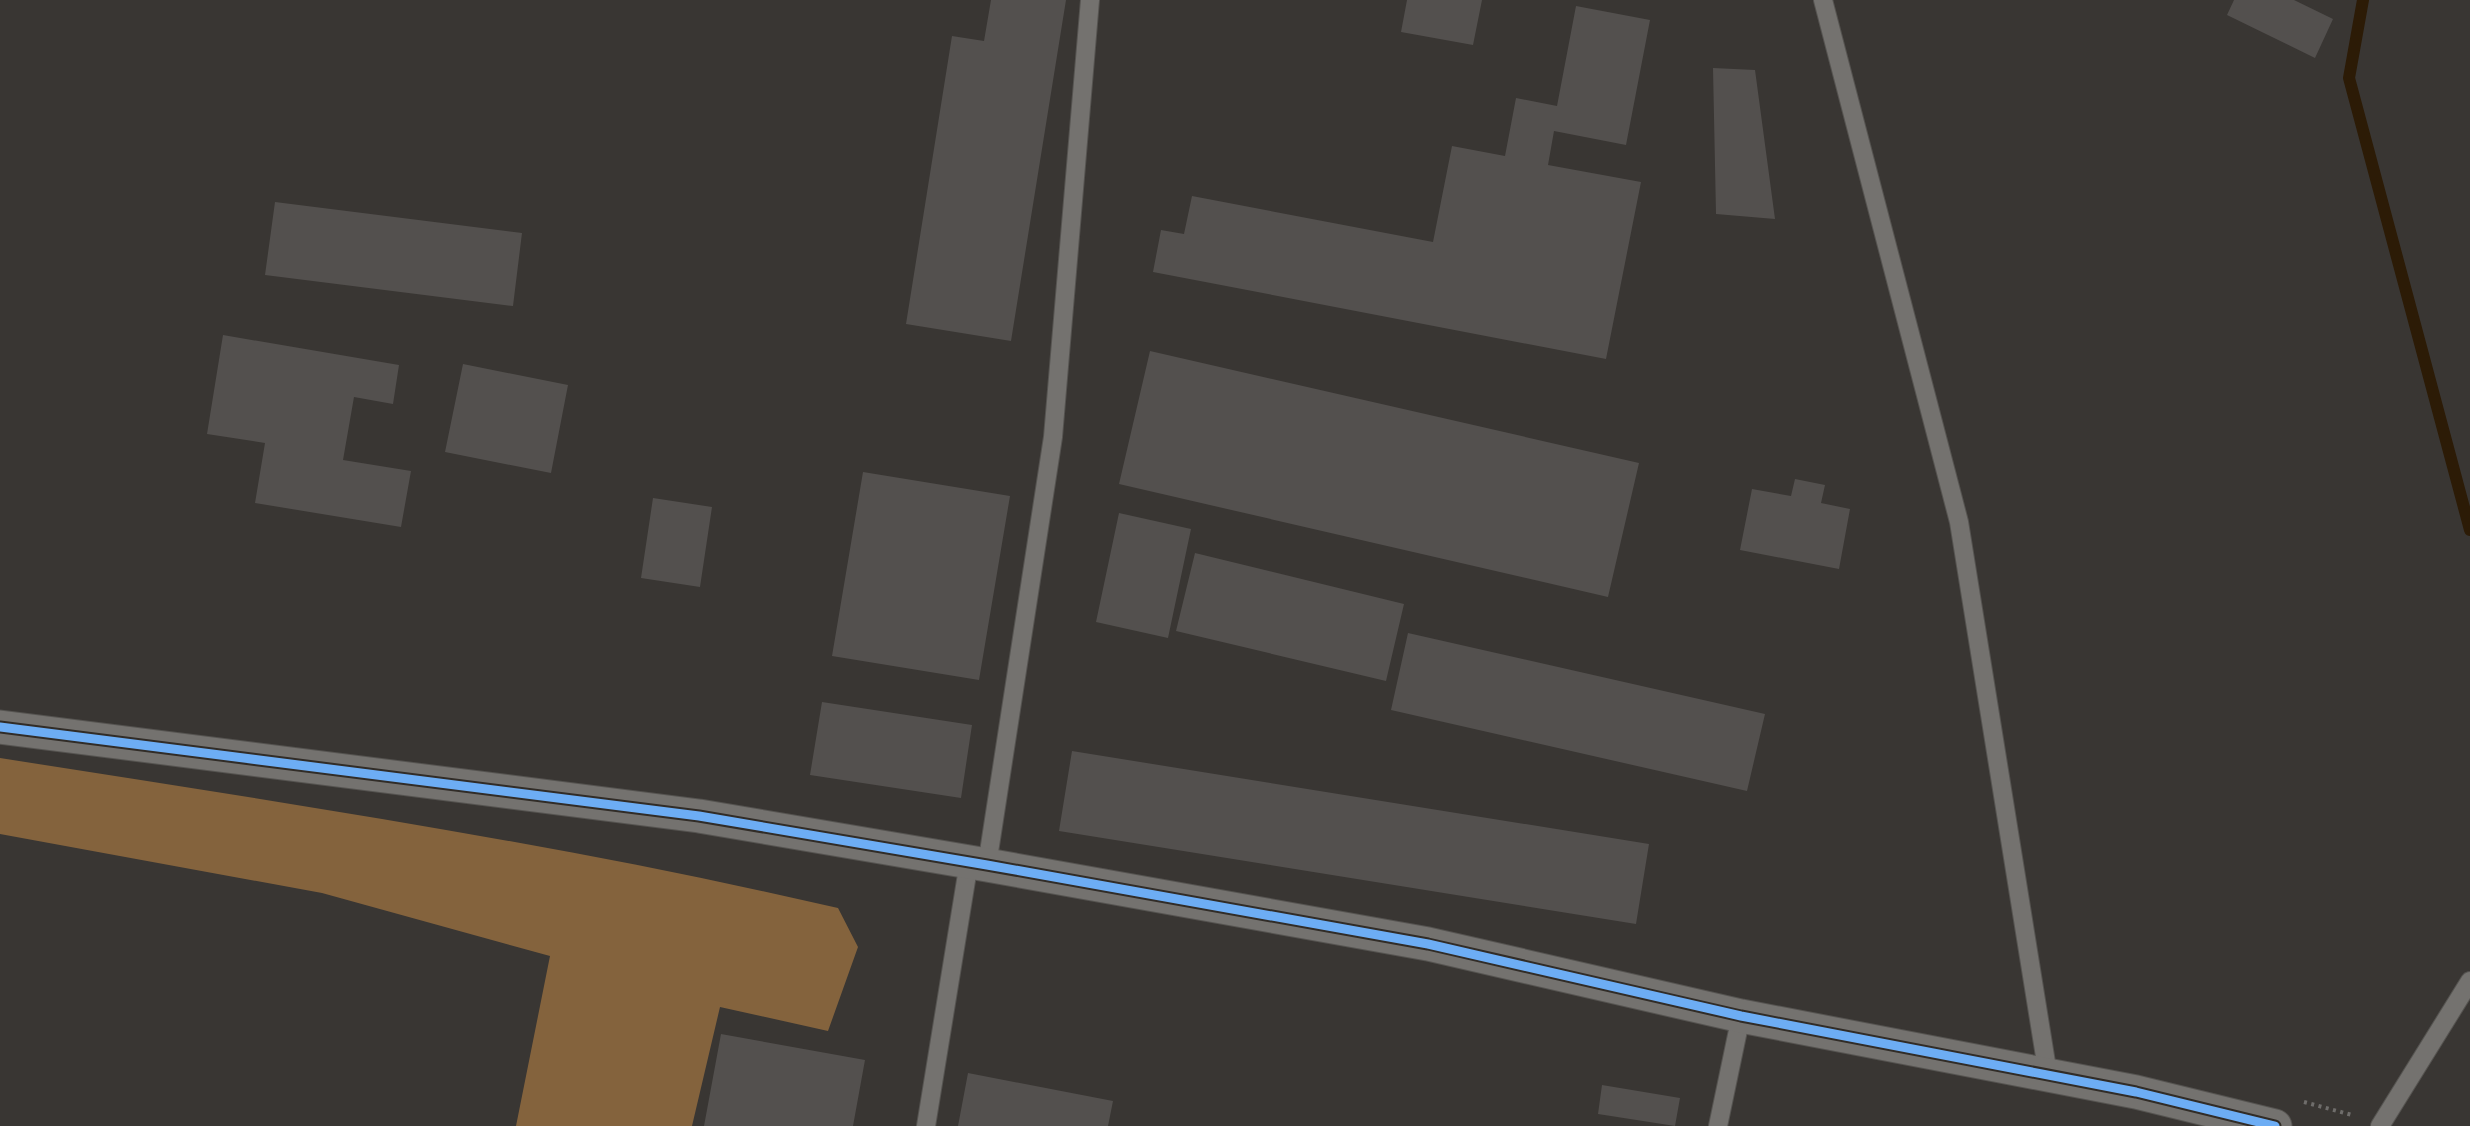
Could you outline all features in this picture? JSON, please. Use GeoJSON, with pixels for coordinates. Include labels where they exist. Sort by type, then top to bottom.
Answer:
{"type":"FeatureCollection","features":[{"type":"Feature","properties":{"kind":"street"},"geometry":{"type":"LineString","coordinates":[[0,727],[699,816],[978,863],[1428,944],[1741,1016],[2048,1075],[2194,1115],[2275,1126]]}},
{"type":"Feature","properties":{"kind":"lane"},"geometry":{"type":"LineString","coordinates":[[926,1126],[978,863],[1053,437],[1090,0]]}},
{"type":"Feature","properties":{"kind":"lane"},"geometry":{"type":"LineString","coordinates":[[1823,0],[1959,522],[2048,1075]]}},
{"type":"Feature","properties":{"kind":"lane"},"geometry":{"type":"LineString","coordinates":[[2380,1126],[2470,981]]}},
{"type":"Feature","properties":{"kind":"lane"},"geometry":{"type":"LineString","coordinates":[[1718,1126],[1741,1016]]}},
{"type":"Feature","properties":{"kind":"shaded area"},"geometry":{"type":"Polygon","coordinates":[[[0,758],[525,844],[734,885],[838,908],[858,947],[828,1031],[720,1007],[692,1126],[516,1126],[550,956],[322,893],[0,834],[0,758]]]}},
{"type":"Feature","properties":{"kind":"building"},"geometry":{"type":"Polygon","coordinates":[[[991,0],[1066,0],[1011,341],[906,324],[952,36],[984,41],[991,0]]]}},
{"type":"Feature","properties":{"kind":"building"},"geometry":{"type":"Polygon","coordinates":[[[1407,0],[1482,0],[1473,45],[1401,32],[1407,0]]]}},
{"type":"Feature","properties":{"kind":"building"},"geometry":{"type":"Polygon","coordinates":[[[2234,0],[2294,0],[2333,19],[2315,58],[2227,15],[2234,0]]]}},
{"type":"Feature","properties":{"kind":"building"},"geometry":{"type":"Polygon","coordinates":[[[1576,6],[1650,20],[1626,145],[1554,131],[1548,165],[1641,182],[1606,359],[1153,272],[1161,230],[1184,234],[1192,196],[1433,242],[1452,146],[1505,156],[1516,98],[1557,106],[1576,6]]]}},
{"type":"Feature","properties":{"kind":"building"},"geometry":{"type":"Polygon","coordinates":[[[1713,68],[1755,70],[1775,219],[1716,214],[1713,68]]]}},
{"type":"Feature","properties":{"kind":"building"},"geometry":{"type":"Polygon","coordinates":[[[275,202],[522,233],[513,306],[265,275],[275,202]]]}},
{"type":"Feature","properties":{"kind":"building"},"geometry":{"type":"Polygon","coordinates":[[[223,335],[399,365],[393,404],[354,397],[343,460],[411,471],[401,527],[255,503],[265,443],[207,434],[223,335]]]}},
{"type":"Feature","properties":{"kind":"building"},"geometry":{"type":"Polygon","coordinates":[[[1150,351],[1639,463],[1608,597],[1119,484],[1150,351]]]}},
{"type":"Feature","properties":{"kind":"building"},"geometry":{"type":"Polygon","coordinates":[[[463,364],[568,385],[551,473],[445,452],[463,364]]]}},
{"type":"Feature","properties":{"kind":"building"},"geometry":{"type":"Polygon","coordinates":[[[863,472],[1010,496],[979,680],[832,656],[863,472]]]}},
{"type":"Feature","properties":{"kind":"building"},"geometry":{"type":"Polygon","coordinates":[[[1795,479],[1825,485],[1821,503],[1850,509],[1839,569],[1740,550],[1752,489],[1791,496],[1795,479]]]}},
{"type":"Feature","properties":{"kind":"building"},"geometry":{"type":"Polygon","coordinates":[[[653,498],[712,507],[700,587],[641,578],[653,498]]]}},
{"type":"Feature","properties":{"kind":"building"},"geometry":{"type":"Polygon","coordinates":[[[1119,513],[1191,529],[1168,638],[1096,622],[1119,513]]]}},
{"type":"Feature","properties":{"kind":"building"},"geometry":{"type":"Polygon","coordinates":[[[1195,553],[1404,604],[1386,681],[1176,631],[1195,553]]]}},
{"type":"Feature","properties":{"kind":"building"},"geometry":{"type":"Polygon","coordinates":[[[1408,633],[1765,714],[1747,791],[1391,710],[1408,633]]]}},
{"type":"Feature","properties":{"kind":"building"},"geometry":{"type":"Polygon","coordinates":[[[822,702],[972,725],[961,798],[810,775],[822,702]]]}},
{"type":"Feature","properties":{"kind":"building"},"geometry":{"type":"Polygon","coordinates":[[[1072,751],[1649,844],[1636,924],[1059,831],[1072,751]]]}},
{"type":"Feature","properties":{"kind":"building"},"geometry":{"type":"Polygon","coordinates":[[[721,1034],[865,1060],[853,1126],[704,1126],[721,1034]]]}},
{"type":"Feature","properties":{"kind":"building"},"geometry":{"type":"Polygon","coordinates":[[[968,1073],[1113,1101],[1108,1126],[958,1126],[968,1073]]]}},
{"type":"Feature","properties":{"kind":"building"},"geometry":{"type":"Polygon","coordinates":[[[1602,1085],[1680,1098],[1675,1126],[1598,1114],[1602,1085]]]}},
{"type":"Feature","properties":{"kind":"waterway"},"geometry":{"type":"LineString","coordinates":[[2363,0],[2349,78],[2470,530]]}},
{"type":"Feature","properties":{"kind":"cycle path"},"geometry":{"type":"LineString","coordinates":[[0,727],[699,816],[987,865],[1428,944],[1741,1016],[2136,1092],[2275,1126]]}}]}
